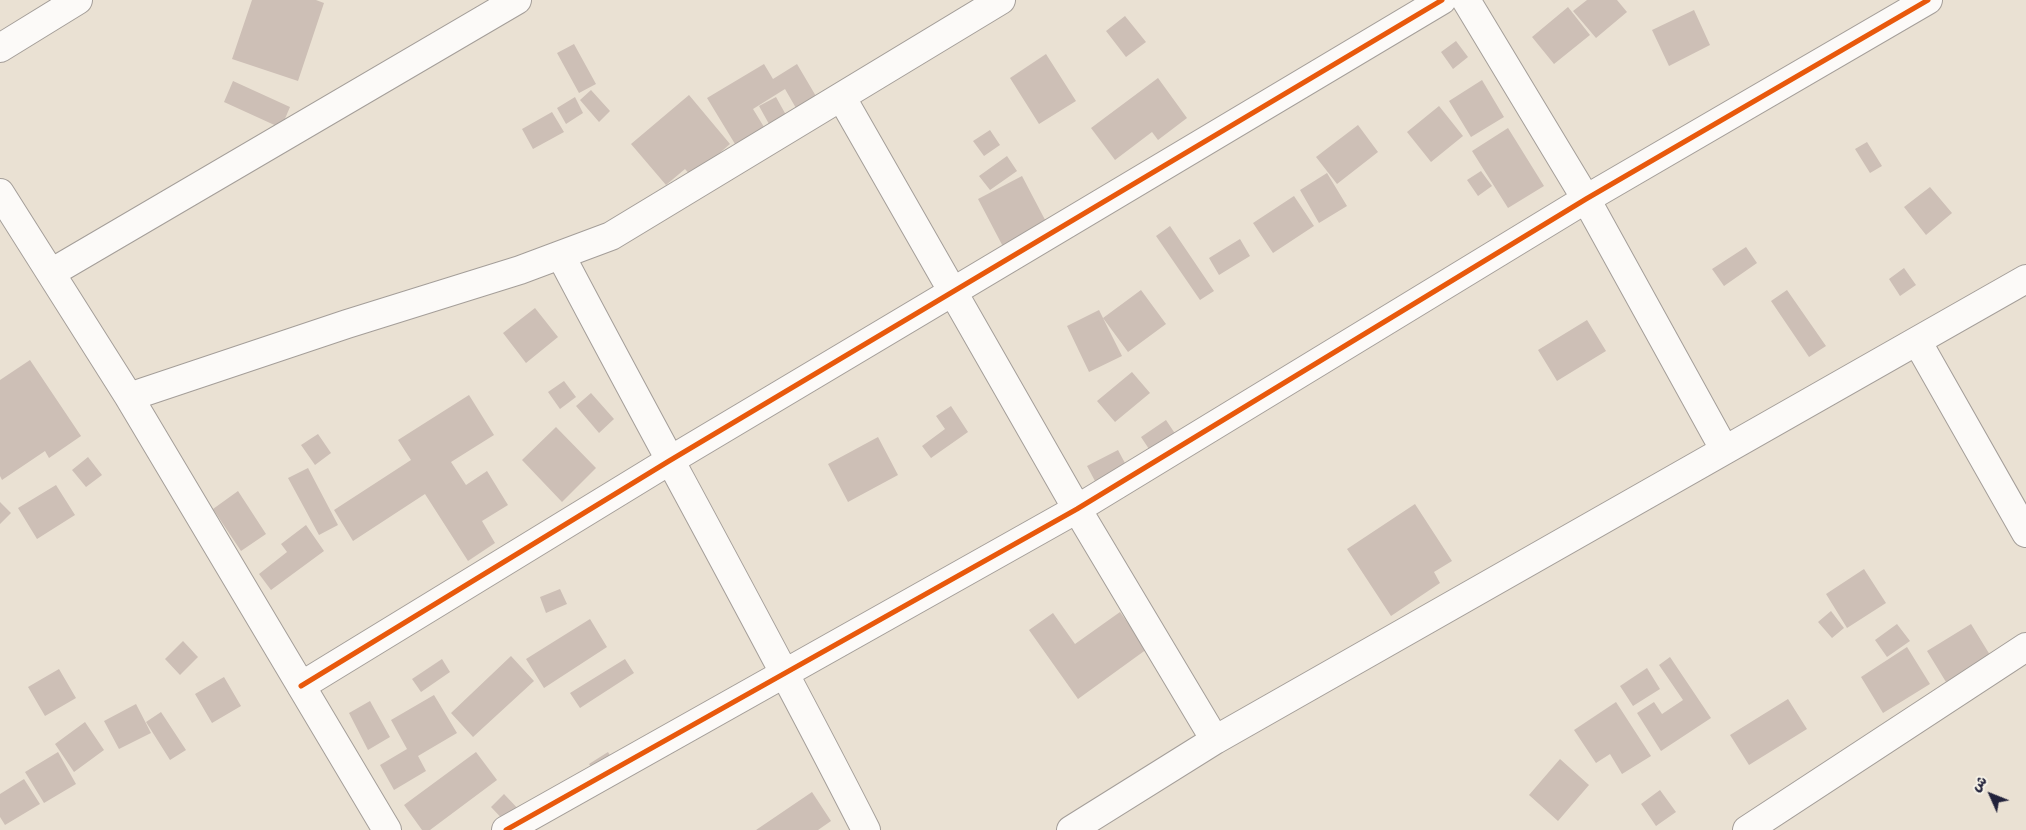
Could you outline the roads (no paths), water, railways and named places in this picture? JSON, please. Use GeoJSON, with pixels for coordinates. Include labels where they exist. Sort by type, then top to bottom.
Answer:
{"type":"FeatureCollection","features":[{"type":"Feature","properties":{"kind":"street"},"geometry":{"type":"LineString","coordinates":[[0,48],[78,0]]}},
{"type":"Feature","properties":{"kind":"street"},"geometry":{"type":"LineString","coordinates":[[51,273],[517,0]]}},
{"type":"Feature","properties":{"kind":"street"},"geometry":{"type":"LineString","coordinates":[[130,397],[347,324],[560,256],[611,236],[842,98],[1001,0]]}},
{"type":"Feature","properties":{"kind":"street"},"geometry":{"type":"LineString","coordinates":[[301,686],[669,461],[1442,0]]}},
{"type":"Feature","properties":{"kind":"street"},"geometry":{"type":"LineString","coordinates":[[1466,0],[1586,199],[1724,449]]}},
{"type":"Feature","properties":{"kind":"street"},"geometry":{"type":"LineString","coordinates":[[506,830],[1076,509],[1586,199],[1928,0]]}},
{"type":"Feature","properties":{"kind":"street"},"geometry":{"type":"LineString","coordinates":[[842,98],[1076,509],[1215,740]]}},
{"type":"Feature","properties":{"kind":"street"},"geometry":{"type":"LineString","coordinates":[[0,193],[130,397],[387,830]]}},
{"type":"Feature","properties":{"kind":"street"},"geometry":{"type":"LineString","coordinates":[[560,256],[669,461],[786,673],[866,830]]}},
{"type":"Feature","properties":{"kind":"street"},"geometry":{"type":"LineString","coordinates":[[1071,830],[1215,740],[2026,279]]}},
{"type":"Feature","properties":{"kind":"street"},"geometry":{"type":"LineString","coordinates":[[1917,341],[2026,533]]}},
{"type":"Feature","properties":{"kind":"street"},"geometry":{"type":"LineString","coordinates":[[1747,830],[2026,647]]}}]}
